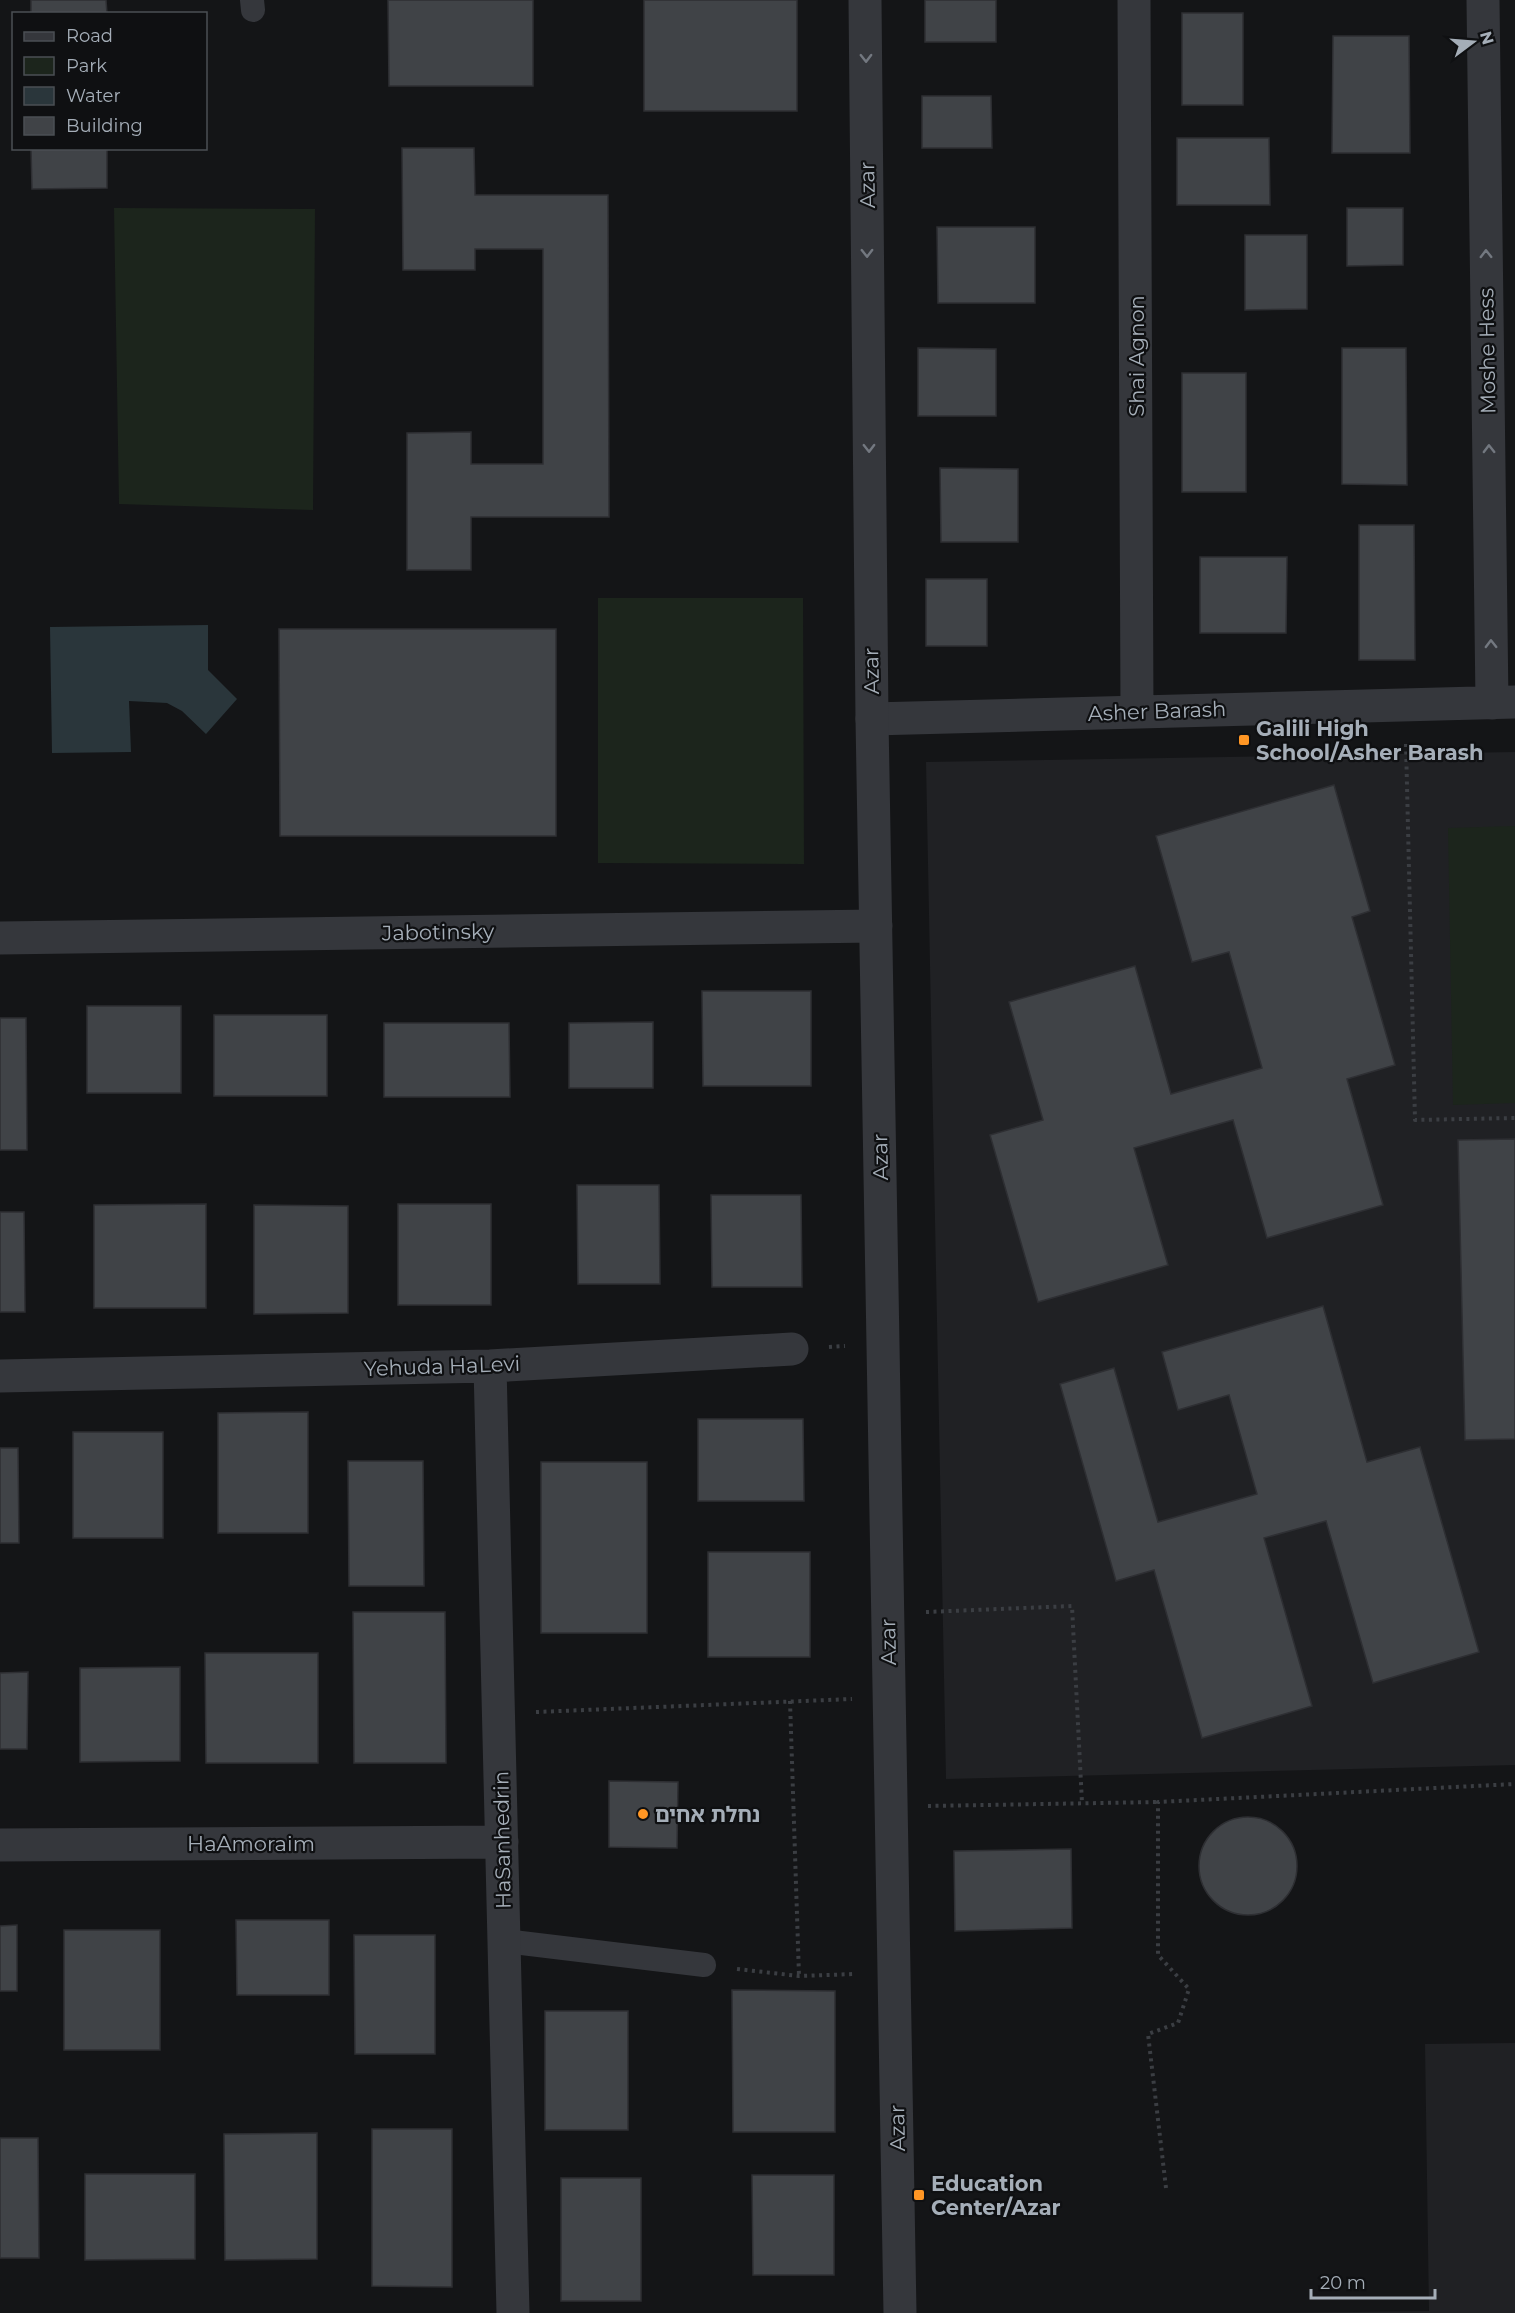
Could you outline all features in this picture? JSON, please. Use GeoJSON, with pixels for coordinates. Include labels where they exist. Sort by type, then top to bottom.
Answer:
{"type":"FeatureCollection","features":[{"type":"Feature","properties":{"kind":"street","name":"Azar"},"geometry":{"type":"LineString","coordinates":[[865,0],[872,719],[900,2313]]}},
{"type":"Feature","properties":{"kind":"street","name":"Shai Agnon"},"geometry":{"type":"LineString","coordinates":[[1134,0],[1137,712]]}},
{"type":"Feature","properties":{"kind":"street","name":"Moshe Hess"},"geometry":{"type":"LineString","coordinates":[[1483,0],[1504,702]]}},
{"type":"Feature","properties":{"kind":"street","name":"Asher Barash"},"geometry":{"type":"LineString","coordinates":[[872,719],[1504,702]]}},
{"type":"Feature","properties":{"kind":"street","name":"Jabotinsky"},"geometry":{"type":"LineString","coordinates":[[0,938],[876,926]]}},
{"type":"Feature","properties":{"kind":"street","name":"Yehuda HaLevi"},"geometry":{"type":"LineString","coordinates":[[0,1376],[490,1366],[792,1349]]}},
{"type":"Feature","properties":{"kind":"street","name":"HaSanhedrin"},"geometry":{"type":"LineString","coordinates":[[490,1366],[513,2313]]}},
{"type":"Feature","properties":{"kind":"street","name":"HaAmoraim"},"geometry":{"type":"LineString","coordinates":[[0,1845],[502,1842]]}},
{"type":"Feature","properties":{"kind":"lane"},"geometry":{"type":"LineString","coordinates":[[505,1941],[704,1965]]}},
{"type":"Feature","properties":{"kind":"path"},"geometry":{"type":"LineString","coordinates":[[1405,705],[1415,1120],[1515,1118]]}},
{"type":"Feature","properties":{"kind":"path"},"geometry":{"type":"LineString","coordinates":[[792,1349],[883,1344]]}},
{"type":"Feature","properties":{"kind":"path"},"geometry":{"type":"LineString","coordinates":[[964,1611],[1072,1606],[1082,1803]]}},
{"type":"Feature","properties":{"kind":"path"},"geometry":{"type":"LineString","coordinates":[[499,1713],[889,1697]]}},
{"type":"Feature","properties":{"kind":"path"},"geometry":{"type":"LineString","coordinates":[[790,1701],[799,1976]]}},
{"type":"Feature","properties":{"kind":"path"},"geometry":{"type":"LineString","coordinates":[[891,1806],[1158,1802],[1515,1784]]}},
{"type":"Feature","properties":{"kind":"path"},"geometry":{"type":"LineString","coordinates":[[1158,1802],[1158,1955],[1189,1989],[1178,2023],[1148,2034],[1166,2188]]}},
{"type":"Feature","properties":{"kind":"path"},"geometry":{"type":"LineString","coordinates":[[704,1965],[799,1976],[842,1975]]}},
{"type":"Feature","properties":{"kind":"shaded area"},"geometry":{"type":"Polygon","coordinates":[[[1515,752],[1515,1765],[946,1779],[926,762],[1515,752]]]}},
{"type":"Feature","properties":{"kind":"shaded area"},"geometry":{"type":"Polygon","coordinates":[[[1515,2043],[1515,2313],[1276,2313],[1429,2311],[1425,2044],[1515,2043]]]}},
{"type":"Feature","properties":{"kind":"green space"},"geometry":{"type":"Polygon","coordinates":[[[114,208],[315,209],[313,510],[119,504],[114,208]]]}},
{"type":"Feature","properties":{"kind":"green space"},"geometry":{"type":"Polygon","coordinates":[[[598,598],[803,598],[804,864],[598,863],[598,598]]]}},
{"type":"Feature","properties":{"kind":"green space"},"geometry":{"type":"Polygon","coordinates":[[[1515,826],[1515,1103],[1453,1105],[1448,828],[1515,826]]]}},
{"type":"Feature","properties":{"kind":"water"},"geometry":{"type":"Polygon","coordinates":[[[208,625],[208,670],[237,699],[206,734],[182,711],[167,703],[129,701],[131,752],[52,753],[50,627],[208,625]]]}},
{"type":"Feature","properties":{"kind":"building"},"geometry":{"type":"Polygon","coordinates":[[[31,0],[106,0],[107,12],[31,12],[31,0]]]}},
{"type":"Feature","properties":{"kind":"building"},"geometry":{"type":"Polygon","coordinates":[[[388,0],[533,0],[533,86],[389,86],[388,0]]]}},
{"type":"Feature","properties":{"kind":"building"},"geometry":{"type":"Polygon","coordinates":[[[644,0],[797,0],[797,111],[644,111],[644,0]]]}},
{"type":"Feature","properties":{"kind":"building"},"geometry":{"type":"Polygon","coordinates":[[[925,0],[996,0],[996,42],[925,42],[925,0]]]}},
{"type":"Feature","properties":{"kind":"building"},"geometry":{"type":"Polygon","coordinates":[[[1182,13],[1243,13],[1243,105],[1182,105],[1182,13]]]}},
{"type":"Feature","properties":{"kind":"building"},"geometry":{"type":"Polygon","coordinates":[[[1333,36],[1409,36],[1410,153],[1332,153],[1333,36]]]}},
{"type":"Feature","properties":{"kind":"building"},"geometry":{"type":"Polygon","coordinates":[[[922,96],[991,96],[992,148],[922,148],[922,96]]]}},
{"type":"Feature","properties":{"kind":"building"},"geometry":{"type":"Polygon","coordinates":[[[1177,138],[1269,138],[1270,205],[1177,205],[1177,138]]]}},
{"type":"Feature","properties":{"kind":"building"},"geometry":{"type":"Polygon","coordinates":[[[402,148],[474,148],[475,195],[608,195],[609,517],[471,517],[471,570],[407,570],[407,433],[471,432],[471,464],[543,464],[543,249],[475,249],[475,270],[403,270],[402,148]]]}},
{"type":"Feature","properties":{"kind":"building"},"geometry":{"type":"Polygon","coordinates":[[[31,150],[107,150],[107,188],[32,189],[31,150]]]}},
{"type":"Feature","properties":{"kind":"building"},"geometry":{"type":"Polygon","coordinates":[[[1347,208],[1403,208],[1403,265],[1347,266],[1347,208]]]}},
{"type":"Feature","properties":{"kind":"building"},"geometry":{"type":"Polygon","coordinates":[[[937,227],[1035,227],[1035,303],[938,303],[937,227]]]}},
{"type":"Feature","properties":{"kind":"building"},"geometry":{"type":"Polygon","coordinates":[[[1245,235],[1307,235],[1307,309],[1245,310],[1245,235]]]}},
{"type":"Feature","properties":{"kind":"building"},"geometry":{"type":"Polygon","coordinates":[[[918,348],[996,349],[996,416],[918,416],[918,348]]]}},
{"type":"Feature","properties":{"kind":"building"},"geometry":{"type":"Polygon","coordinates":[[[1342,348],[1406,348],[1407,485],[1342,484],[1342,348]]]}},
{"type":"Feature","properties":{"kind":"building"},"geometry":{"type":"Polygon","coordinates":[[[1182,373],[1246,373],[1246,492],[1182,492],[1182,373]]]}},
{"type":"Feature","properties":{"kind":"building"},"geometry":{"type":"Polygon","coordinates":[[[940,468],[1018,469],[1018,542],[941,542],[940,468]]]}},
{"type":"Feature","properties":{"kind":"building"},"geometry":{"type":"Polygon","coordinates":[[[1359,525],[1414,525],[1415,660],[1359,660],[1359,525]]]}},
{"type":"Feature","properties":{"kind":"building"},"geometry":{"type":"Polygon","coordinates":[[[1200,557],[1287,557],[1286,633],[1200,633],[1200,557]]]}},
{"type":"Feature","properties":{"kind":"building"},"geometry":{"type":"Polygon","coordinates":[[[926,579],[987,579],[987,646],[926,646],[926,579]]]}},
{"type":"Feature","properties":{"kind":"building"},"geometry":{"type":"Polygon","coordinates":[[[279,629],[556,629],[556,836],[280,836],[279,629]]]}},
{"type":"Feature","properties":{"kind":"building"},"geometry":{"type":"Polygon","coordinates":[[[1334,785],[1370,911],[1352,917],[1395,1065],[1347,1079],[1383,1205],[1267,1238],[1233,1120],[1134,1148],[1168,1265],[1038,1302],[990,1135],[1043,1120],[1009,1002],[1135,966],[1171,1094],[1262,1068],[1229,952],[1192,962],[1156,836],[1334,785]]]}},
{"type":"Feature","properties":{"kind":"building"},"geometry":{"type":"Polygon","coordinates":[[[702,991],[811,991],[811,1086],[703,1086],[702,991]]]}},
{"type":"Feature","properties":{"kind":"building"},"geometry":{"type":"Polygon","coordinates":[[[87,1006],[181,1006],[181,1093],[87,1093],[87,1006]]]}},
{"type":"Feature","properties":{"kind":"building"},"geometry":{"type":"Polygon","coordinates":[[[214,1015],[327,1015],[327,1096],[214,1096],[214,1015]]]}},
{"type":"Feature","properties":{"kind":"building"},"geometry":{"type":"Polygon","coordinates":[[[0,1018],[26,1018],[27,1150],[0,1150],[0,1018]]]}},
{"type":"Feature","properties":{"kind":"building"},"geometry":{"type":"Polygon","coordinates":[[[653,1022],[653,1088],[569,1088],[569,1023],[653,1022]]]}},
{"type":"Feature","properties":{"kind":"building"},"geometry":{"type":"Polygon","coordinates":[[[384,1023],[509,1023],[510,1097],[384,1097],[384,1023]]]}},
{"type":"Feature","properties":{"kind":"building"},"geometry":{"type":"Polygon","coordinates":[[[1515,1139],[1515,1439],[1465,1440],[1458,1140],[1515,1139]]]}},
{"type":"Feature","properties":{"kind":"building"},"geometry":{"type":"Polygon","coordinates":[[[577,1185],[659,1185],[660,1284],[578,1284],[577,1185]]]}},
{"type":"Feature","properties":{"kind":"building"},"geometry":{"type":"Polygon","coordinates":[[[711,1195],[801,1195],[802,1287],[712,1287],[711,1195]]]}},
{"type":"Feature","properties":{"kind":"building"},"geometry":{"type":"Polygon","coordinates":[[[206,1204],[206,1308],[94,1308],[94,1205],[206,1204]]]}},
{"type":"Feature","properties":{"kind":"building"},"geometry":{"type":"Polygon","coordinates":[[[398,1204],[491,1204],[491,1305],[398,1305],[398,1204]]]}},
{"type":"Feature","properties":{"kind":"building"},"geometry":{"type":"Polygon","coordinates":[[[254,1205],[348,1206],[348,1313],[254,1314],[254,1205]]]}},
{"type":"Feature","properties":{"kind":"building"},"geometry":{"type":"Polygon","coordinates":[[[0,1212],[24,1212],[25,1312],[0,1312],[0,1212]]]}},
{"type":"Feature","properties":{"kind":"building"},"geometry":{"type":"Polygon","coordinates":[[[1323,1306],[1367,1462],[1420,1447],[1479,1652],[1373,1683],[1326,1521],[1264,1538],[1312,1706],[1202,1738],[1154,1570],[1116,1581],[1060,1384],[1114,1368],[1158,1522],[1257,1494],[1229,1395],[1178,1410],[1162,1352],[1323,1306]]]}},
{"type":"Feature","properties":{"kind":"building"},"geometry":{"type":"Polygon","coordinates":[[[308,1412],[308,1533],[218,1533],[218,1413],[308,1412]]]}},
{"type":"Feature","properties":{"kind":"building"},"geometry":{"type":"Polygon","coordinates":[[[698,1419],[803,1419],[804,1501],[698,1501],[698,1419]]]}},
{"type":"Feature","properties":{"kind":"building"},"geometry":{"type":"Polygon","coordinates":[[[73,1432],[163,1432],[163,1538],[73,1538],[73,1432]]]}},
{"type":"Feature","properties":{"kind":"building"},"geometry":{"type":"Polygon","coordinates":[[[0,1448],[18,1448],[19,1543],[0,1543],[0,1448]]]}},
{"type":"Feature","properties":{"kind":"building"},"geometry":{"type":"Polygon","coordinates":[[[348,1461],[423,1461],[424,1586],[349,1586],[348,1461]]]}},
{"type":"Feature","properties":{"kind":"building"},"geometry":{"type":"Polygon","coordinates":[[[541,1462],[647,1462],[647,1633],[541,1633],[541,1462]]]}},
{"type":"Feature","properties":{"kind":"building"},"geometry":{"type":"Polygon","coordinates":[[[708,1552],[810,1552],[810,1657],[708,1657],[708,1552]]]}},
{"type":"Feature","properties":{"kind":"building"},"geometry":{"type":"Polygon","coordinates":[[[353,1612],[445,1612],[446,1763],[354,1763],[353,1612]]]}},
{"type":"Feature","properties":{"kind":"building"},"geometry":{"type":"Polygon","coordinates":[[[205,1653],[318,1653],[318,1763],[206,1763],[205,1653]]]}},
{"type":"Feature","properties":{"kind":"building"},"geometry":{"type":"Polygon","coordinates":[[[180,1667],[180,1761],[80,1762],[80,1668],[180,1667]]]}},
{"type":"Feature","properties":{"kind":"building"},"geometry":{"type":"Polygon","coordinates":[[[28,1672],[27,1749],[0,1749],[0,1673],[28,1672]]]}},
{"type":"Feature","properties":{"kind":"building","name":"נחלת אחים"},"geometry":{"type":"Polygon","coordinates":[[[609,1781],[678,1782],[677,1848],[609,1847],[609,1781]]]}},
{"type":"Feature","properties":{"kind":"building"},"geometry":{"type":"Polygon","coordinates":[[[1248,1817],[1267,1821],[1283,1831],[1293,1847],[1297,1866],[1293,1885],[1283,1901],[1267,1911],[1248,1915],[1229,1911],[1213,1901],[1203,1885],[1199,1866],[1203,1847],[1213,1831],[1229,1821],[1248,1817]]]}},
{"type":"Feature","properties":{"kind":"building"},"geometry":{"type":"Polygon","coordinates":[[[1071,1849],[1072,1928],[955,1931],[954,1851],[1071,1849]]]}},
{"type":"Feature","properties":{"kind":"building"},"geometry":{"type":"Polygon","coordinates":[[[236,1920],[329,1920],[329,1995],[237,1995],[236,1920]]]}},
{"type":"Feature","properties":{"kind":"building"},"geometry":{"type":"Polygon","coordinates":[[[17,1925],[17,1991],[0,1991],[0,1926],[17,1925]]]}},
{"type":"Feature","properties":{"kind":"building"},"geometry":{"type":"Polygon","coordinates":[[[64,1930],[160,1930],[160,2050],[64,2050],[64,1930]]]}},
{"type":"Feature","properties":{"kind":"building"},"geometry":{"type":"Polygon","coordinates":[[[354,1935],[435,1935],[435,2054],[355,2054],[354,1935]]]}},
{"type":"Feature","properties":{"kind":"building"},"geometry":{"type":"Polygon","coordinates":[[[732,1990],[835,1991],[835,2132],[733,2132],[732,1990]]]}},
{"type":"Feature","properties":{"kind":"building"},"geometry":{"type":"Polygon","coordinates":[[[545,2011],[628,2011],[628,2130],[545,2130],[545,2011]]]}},
{"type":"Feature","properties":{"kind":"building"},"geometry":{"type":"Polygon","coordinates":[[[372,2129],[452,2129],[452,2287],[372,2286],[372,2129]]]}},
{"type":"Feature","properties":{"kind":"building"},"geometry":{"type":"Polygon","coordinates":[[[317,2133],[317,2259],[225,2260],[224,2134],[317,2133]]]}},
{"type":"Feature","properties":{"kind":"building"},"geometry":{"type":"Polygon","coordinates":[[[0,2138],[38,2138],[39,2258],[0,2258],[0,2138]]]}},
{"type":"Feature","properties":{"kind":"building"},"geometry":{"type":"Polygon","coordinates":[[[85,2174],[195,2174],[195,2259],[85,2260],[85,2174]]]}},
{"type":"Feature","properties":{"kind":"building"},"geometry":{"type":"Polygon","coordinates":[[[752,2175],[834,2175],[834,2275],[753,2275],[752,2175]]]}},
{"type":"Feature","properties":{"kind":"building"},"geometry":{"type":"Polygon","coordinates":[[[561,2178],[641,2178],[641,2301],[561,2301],[561,2178]]]}},
{"type":"Feature","properties":{"kind":"place","name":"Galili High School/Asher Barash"},"geometry":{"type":"Point","coordinates":[1244,740]}},
{"type":"Feature","properties":{"kind":"place","name":"נחלת אחים"},"geometry":{"type":"Point","coordinates":[643,1814]}},
{"type":"Feature","properties":{"kind":"place","name":"Education Center/Azar"},"geometry":{"type":"Point","coordinates":[919,2195]}}]}
